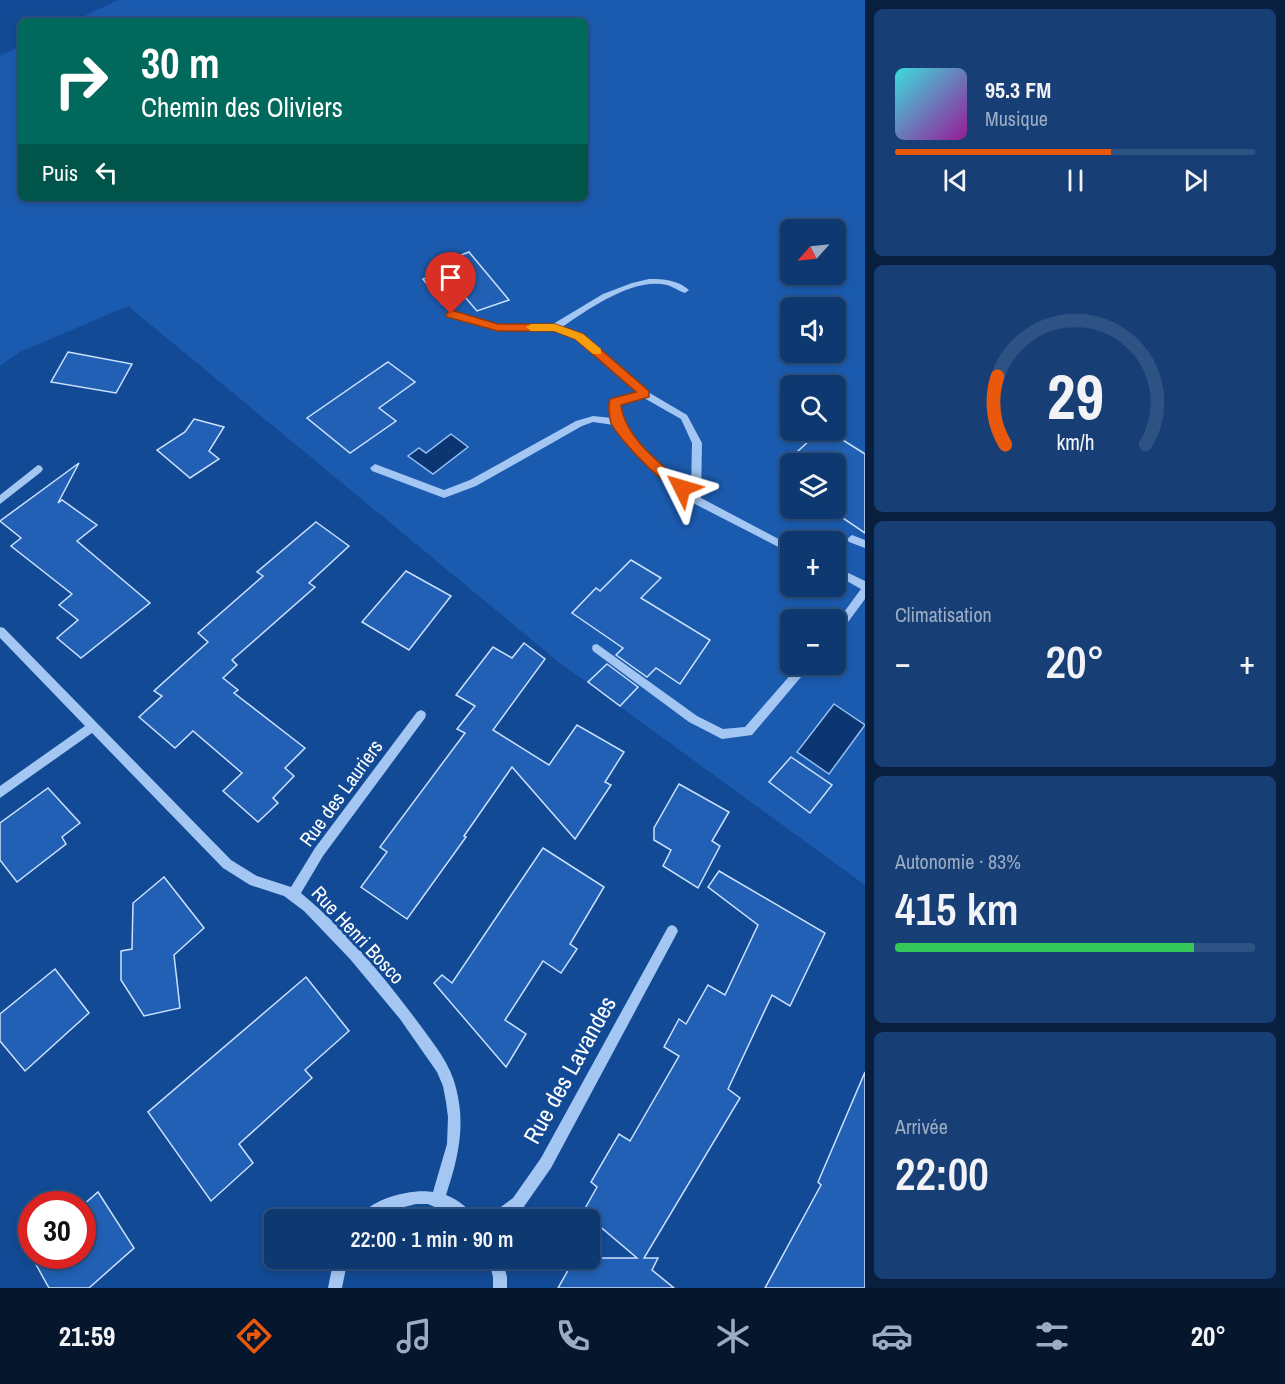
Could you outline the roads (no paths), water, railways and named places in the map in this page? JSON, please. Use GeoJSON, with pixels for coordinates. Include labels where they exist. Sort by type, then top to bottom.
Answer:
{"type":"FeatureCollection","features":[{"type":"Feature","properties":{"kind":"street"},"geometry":{"type":"LineString","coordinates":[[555,327],[596,302],[640,284],[665,282],[685,290]]}},
{"type":"Feature","properties":{"kind":"street"},"geometry":{"type":"LineString","coordinates":[[451,314],[498,328],[555,327],[579,337],[645,394],[684,417],[697,443],[696,500]]}},
{"type":"Feature","properties":{"kind":"street"},"geometry":{"type":"LineString","coordinates":[[645,394],[615,402],[617,422],[652,464],[696,500],[780,544]]}},
{"type":"Feature","properties":{"kind":"street"},"geometry":{"type":"LineString","coordinates":[[375,468],[444,494],[473,483],[579,423],[592,419],[617,422]]}},
{"type":"Feature","properties":{"kind":"street"},"geometry":{"type":"LineString","coordinates":[[0,500],[38,469]]}},
{"type":"Feature","properties":{"kind":"street"},"geometry":{"type":"LineString","coordinates":[[852,539],[865,544]]}},
{"type":"Feature","properties":{"kind":"street"},"geometry":{"type":"LineString","coordinates":[[846,576],[865,586]]}},
{"type":"Feature","properties":{"kind":"street"},"geometry":{"type":"LineString","coordinates":[[846,617],[865,591]]}},
{"type":"Feature","properties":{"kind":"street","name":"Rue Henri Bosco"},"geometry":{"type":"LineString","coordinates":[[0,631],[227,864],[254,880],[293,894],[357,958],[424,1039],[449,1082],[454,1118],[455,1151],[437,1201]]}},
{"type":"Feature","properties":{"kind":"street"},"geometry":{"type":"LineString","coordinates":[[597,648],[693,719],[722,734],[748,732],[797,675]]}},
{"type":"Feature","properties":{"kind":"street","name":"Rue des Lauriers"},"geometry":{"type":"LineString","coordinates":[[293,894],[319,852],[421,715]]}},
{"type":"Feature","properties":{"kind":"street"},"geometry":{"type":"LineString","coordinates":[[0,793],[92,727]]}},
{"type":"Feature","properties":{"kind":"street","name":"Rue des Lavandes"},"geometry":{"type":"LineString","coordinates":[[510,1209],[518,1203],[546,1163],[672,931]]}},
{"type":"Feature","properties":{"kind":"street"},"geometry":{"type":"LineString","coordinates":[[378,1209],[404,1198],[423,1197],[450,1204],[456,1209]]}},
{"type":"Feature","properties":{"kind":"street"},"geometry":{"type":"LineString","coordinates":[[335,1288],[339,1269]]}},
{"type":"Feature","properties":{"kind":"street"},"geometry":{"type":"LineString","coordinates":[[498,1269],[500,1288]]}}]}
